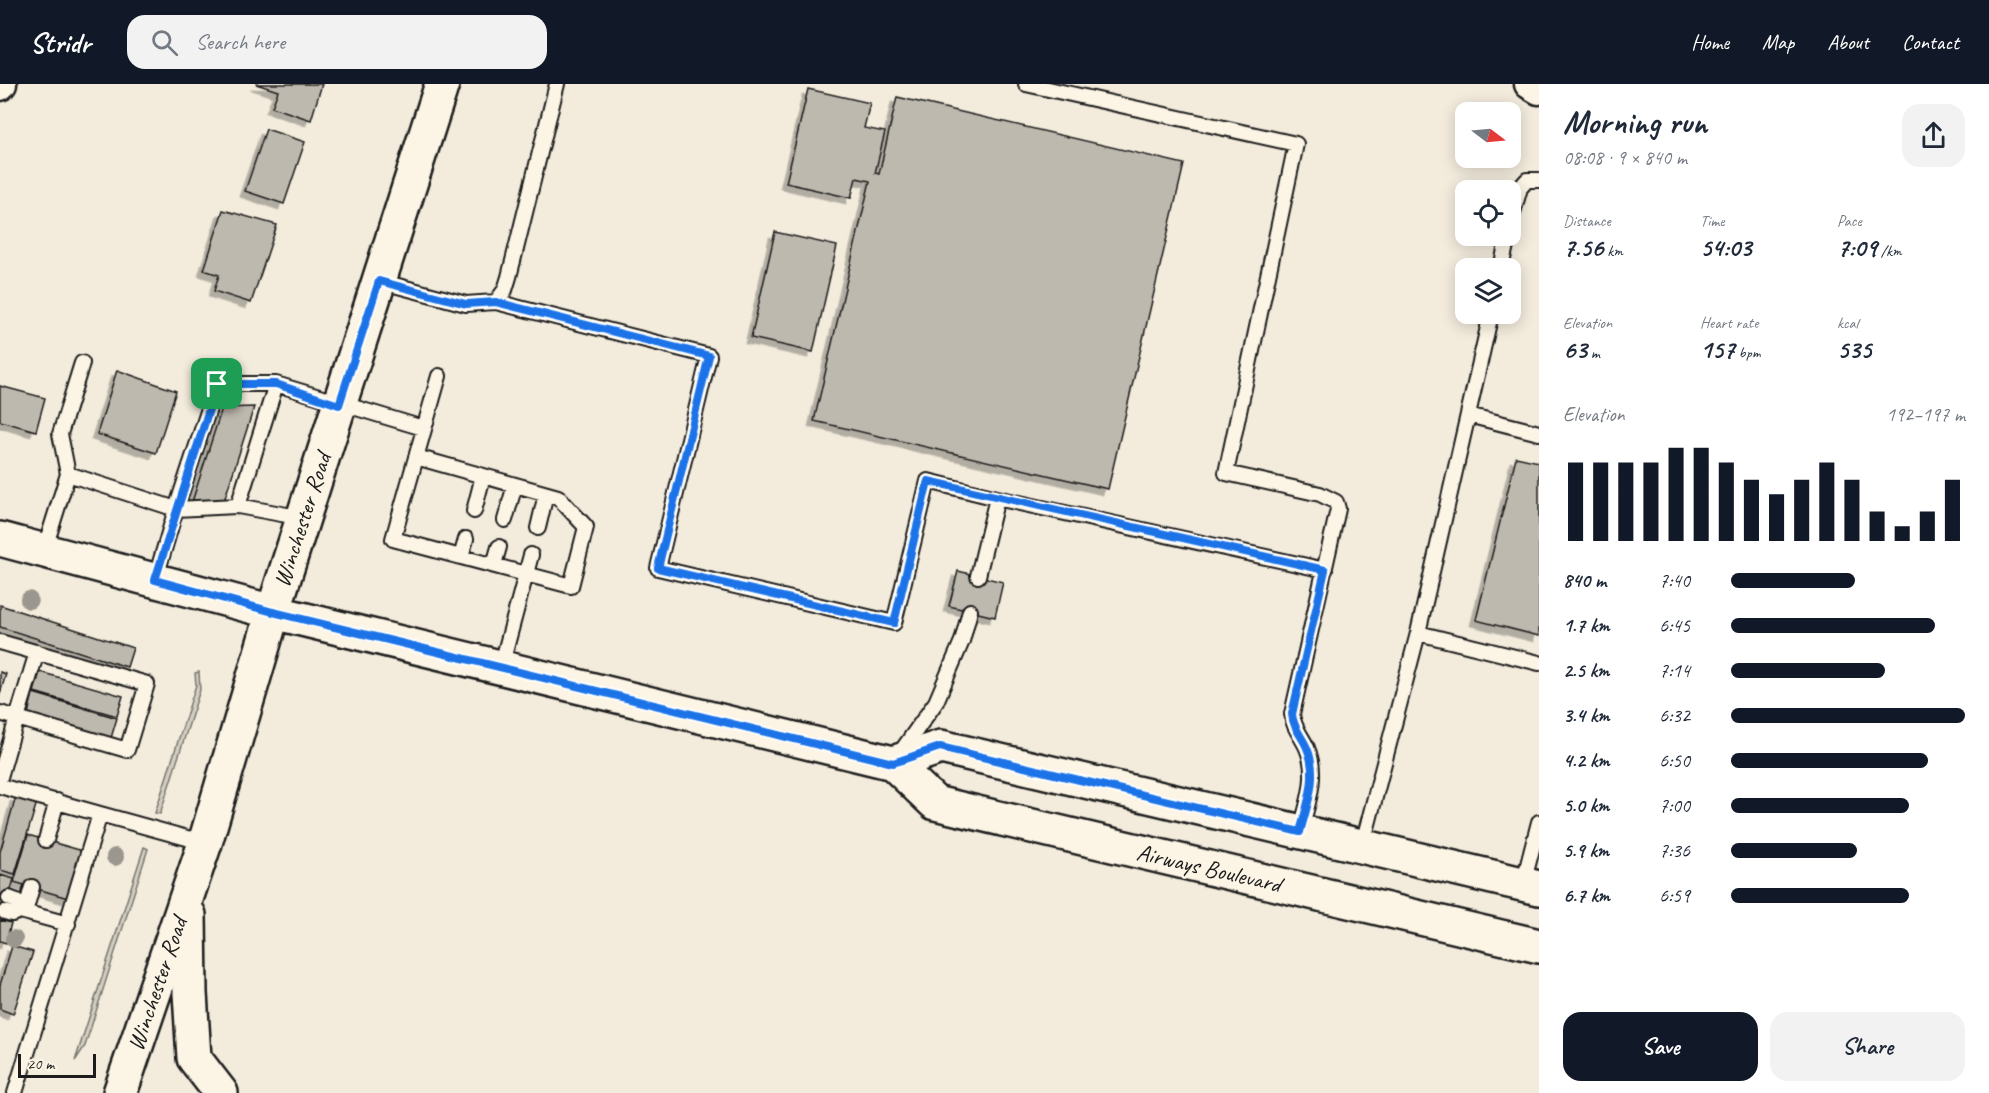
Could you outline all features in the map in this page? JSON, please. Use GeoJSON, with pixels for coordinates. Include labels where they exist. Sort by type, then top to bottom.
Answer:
{"type":"FeatureCollection","features":[{"type":"Feature","properties":{"kind":"main road","name":"Winchester Road"},"geometry":{"type":"LineString","coordinates":[[120,1093],[205,843],[273,612],[442,84]]}},
{"type":"Feature","properties":{"kind":"main road","name":"Airways Boulevard"},"geometry":{"type":"LineString","coordinates":[[0,539],[273,612],[893,763],[935,803],[1539,946]]}},
{"type":"Feature","properties":{"kind":"main road"},"geometry":{"type":"LineString","coordinates":[[893,763],[940,747],[1531,886]]}},
{"type":"Feature","properties":{"kind":"main road"},"geometry":{"type":"LineString","coordinates":[[189,891],[190,993],[194,1058],[222,1093]]}},
{"type":"Feature","properties":{"kind":"street"},"geometry":{"type":"LineString","coordinates":[[1529,84],[1539,90]]}},
{"type":"Feature","properties":{"kind":"lane"},"geometry":{"type":"LineString","coordinates":[[496,302],[505,290],[509,277],[557,84]]}},
{"type":"Feature","properties":{"kind":"lane"},"geometry":{"type":"LineString","coordinates":[[1026,84],[1296,144],[1226,473],[1320,494],[1336,502],[1337,519],[1292,714],[1312,766],[1311,788],[1300,832]]}},
{"type":"Feature","properties":{"kind":"lane"},"geometry":{"type":"LineString","coordinates":[[1521,187],[1527,180],[1539,180]]}},
{"type":"Feature","properties":{"kind":"lane"},"geometry":{"type":"LineString","coordinates":[[379,281],[466,304],[496,302],[709,356],[658,568],[894,623],[928,481],[1325,570]]}},
{"type":"Feature","properties":{"kind":"lane"},"geometry":{"type":"LineString","coordinates":[[1362,847],[1418,633],[1489,324]]}},
{"type":"Feature","properties":{"kind":"lane"},"geometry":{"type":"LineString","coordinates":[[44,551],[68,474],[60,434],[82,363]]}},
{"type":"Feature","properties":{"kind":"lane"},"geometry":{"type":"LineString","coordinates":[[416,457],[558,497],[586,527],[571,586],[393,538],[423,428],[439,376]]}},
{"type":"Feature","properties":{"kind":"lane"},"geometry":{"type":"LineString","coordinates":[[155,580],[176,509],[197,464],[208,432],[217,384],[276,384],[339,405],[423,428]]}},
{"type":"Feature","properties":{"kind":"lane"},"geometry":{"type":"LineString","coordinates":[[238,506],[276,384]]}},
{"type":"Feature","properties":{"kind":"lane"},"geometry":{"type":"LineString","coordinates":[[1468,415],[1539,433]]}},
{"type":"Feature","properties":{"kind":"lane"},"geometry":{"type":"LineString","coordinates":[[246,433],[260,434]]}},
{"type":"Feature","properties":{"kind":"lane"},"geometry":{"type":"LineString","coordinates":[[235,466],[250,466]]}},
{"type":"Feature","properties":{"kind":"lane"},"geometry":{"type":"LineString","coordinates":[[68,474],[176,509],[238,506],[303,518]]}},
{"type":"Feature","properties":{"kind":"lane"},"geometry":{"type":"LineString","coordinates":[[474,511],[483,476]]}},
{"type":"Feature","properties":{"kind":"lane"},"geometry":{"type":"LineString","coordinates":[[505,520],[515,484]]}},
{"type":"Feature","properties":{"kind":"lane"},"geometry":{"type":"LineString","coordinates":[[537,528],[546,494]]}},
{"type":"Feature","properties":{"kind":"lane"},"geometry":{"type":"LineString","coordinates":[[978,576],[997,498]]}},
{"type":"Feature","properties":{"kind":"lane"},"geometry":{"type":"LineString","coordinates":[[462,557],[466,539]]}},
{"type":"Feature","properties":{"kind":"lane"},"geometry":{"type":"LineString","coordinates":[[494,566],[499,547]]}},
{"type":"Feature","properties":{"kind":"lane"},"geometry":{"type":"LineString","coordinates":[[501,667],[531,555]]}},
{"type":"Feature","properties":{"kind":"lane"},"geometry":{"type":"LineString","coordinates":[[893,763],[936,702],[962,641],[970,611]]}},
{"type":"Feature","properties":{"kind":"lane"},"geometry":{"type":"LineString","coordinates":[[1418,633],[1539,663]]}},
{"type":"Feature","properties":{"kind":"lane"},"geometry":{"type":"LineString","coordinates":[[0,642],[147,684],[127,750],[0,713]]}},
{"type":"Feature","properties":{"kind":"lane"},"geometry":{"type":"LineString","coordinates":[[0,777],[37,652]]}},
{"type":"Feature","properties":{"kind":"lane"},"geometry":{"type":"LineString","coordinates":[[0,786],[205,843]]}},
{"type":"Feature","properties":{"kind":"lane"},"geometry":{"type":"LineString","coordinates":[[46,840],[57,801]]}},
{"type":"Feature","properties":{"kind":"lane"},"geometry":{"type":"LineString","coordinates":[[15,1093],[100,814]]}},
{"type":"Feature","properties":{"kind":"lane"},"geometry":{"type":"LineString","coordinates":[[1531,886],[1539,822]]}},
{"type":"Feature","properties":{"kind":"lane"},"geometry":{"type":"LineString","coordinates":[[23,911],[32,887]]}},
{"type":"Feature","properties":{"kind":"lane"},"geometry":{"type":"LineString","coordinates":[[9,898],[18,902],[23,911]]}},
{"type":"Feature","properties":{"kind":"lane"},"geometry":{"type":"LineString","coordinates":[[4,912],[12,914],[23,911],[68,924]]}},
{"type":"Feature","properties":{"kind":"shaded area"},"geometry":{"type":"Polygon","coordinates":[[[199,672],[200,690],[160,814],[155,813],[196,685],[195,673],[199,672]]]}},
{"type":"Feature","properties":{"kind":"shaded area"},"geometry":{"type":"Polygon","coordinates":[[[144,847],[148,849],[85,1046],[75,1061],[144,847]]]}},
{"type":"Feature","properties":{"kind":"building"},"geometry":{"type":"Polygon","coordinates":[[[256,84],[322,84],[311,120],[272,107],[278,91],[256,84]]]}},
{"type":"Feature","properties":{"kind":"building"},"geometry":{"type":"Polygon","coordinates":[[[808,89],[870,103],[864,128],[885,132],[875,173],[879,174],[897,97],[1184,164],[1108,489],[814,421],[870,181],[856,178],[851,198],[786,183],[808,89]]]}},
{"type":"Feature","properties":{"kind":"building"},"geometry":{"type":"Polygon","coordinates":[[[266,129],[305,142],[284,204],[245,191],[266,129]]]}},
{"type":"Feature","properties":{"kind":"building"},"geometry":{"type":"Polygon","coordinates":[[[223,210],[277,225],[251,303],[214,291],[219,275],[204,270],[223,210]]]}},
{"type":"Feature","properties":{"kind":"building"},"geometry":{"type":"Polygon","coordinates":[[[775,232],[837,246],[813,352],[751,338],[775,232]]]}},
{"type":"Feature","properties":{"kind":"building"},"geometry":{"type":"Polygon","coordinates":[[[117,370],[176,391],[156,453],[97,434],[117,370]]]}},
{"type":"Feature","properties":{"kind":"building"},"geometry":{"type":"Polygon","coordinates":[[[0,386],[45,398],[36,431],[0,421],[0,386]]]}},
{"type":"Feature","properties":{"kind":"building"},"geometry":{"type":"Polygon","coordinates":[[[254,407],[224,501],[192,502],[222,408],[254,407]]]}},
{"type":"Feature","properties":{"kind":"building"},"geometry":{"type":"Polygon","coordinates":[[[1516,457],[1539,462],[1539,636],[1476,620],[1516,457]]]}},
{"type":"Feature","properties":{"kind":"building"},"geometry":{"type":"Polygon","coordinates":[[[958,571],[1003,582],[995,617],[949,606],[958,571]]]}},
{"type":"Feature","properties":{"kind":"building"},"geometry":{"type":"Polygon","coordinates":[[[0,605],[133,648],[127,667],[0,627],[0,605]]]}},
{"type":"Feature","properties":{"kind":"building"},"geometry":{"type":"Polygon","coordinates":[[[0,672],[6,674],[0,694],[0,672]]]}},
{"type":"Feature","properties":{"kind":"building"},"geometry":{"type":"Polygon","coordinates":[[[40,672],[123,696],[117,716],[34,692],[40,672]]]}},
{"type":"Feature","properties":{"kind":"building"},"geometry":{"type":"Polygon","coordinates":[[[33,693],[117,718],[111,738],[28,714],[33,693]]]}},
{"type":"Feature","properties":{"kind":"building"},"geometry":{"type":"Polygon","coordinates":[[[16,796],[37,802],[15,874],[0,870],[0,852],[16,796]]]}},
{"type":"Feature","properties":{"kind":"building"},"geometry":{"type":"Polygon","coordinates":[[[28,835],[86,852],[68,898],[14,882],[28,835]]]}},
{"type":"Feature","properties":{"kind":"building"},"geometry":{"type":"Polygon","coordinates":[[[0,875],[14,879],[3,919],[0,918],[0,875]]]}},
{"type":"Feature","properties":{"kind":"building"},"geometry":{"type":"Polygon","coordinates":[[[0,920],[11,923],[6,943],[0,941],[0,920]]]}},
{"type":"Feature","properties":{"kind":"building"},"geometry":{"type":"Polygon","coordinates":[[[12,946],[33,952],[13,1014],[0,1009],[0,985],[12,946]]]}},
{"type":"Feature","properties":{"kind":"route"},"geometry":{"type":"LineString","coordinates":[[379,281],[466,304],[496,302],[709,356],[658,568],[894,623],[928,481],[1325,570],[1292,714],[1292,720],[1306,746],[1312,766],[1311,788],[1300,832],[940,747],[893,763],[273,612],[155,580],[217,384],[276,384],[339,405],[379,281]]}}]}
